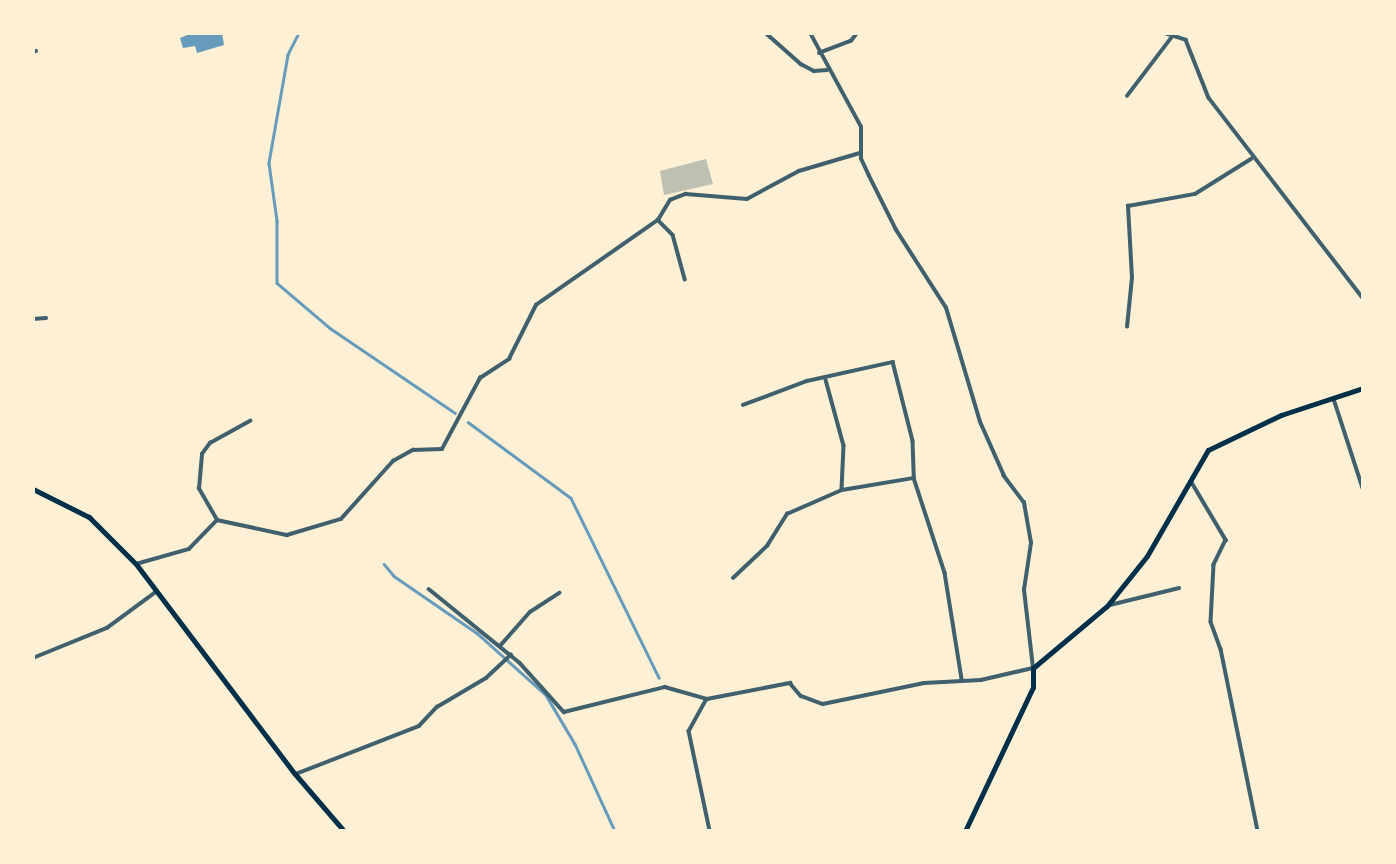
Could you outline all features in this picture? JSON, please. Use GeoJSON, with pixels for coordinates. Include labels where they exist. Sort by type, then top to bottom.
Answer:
{"type":"FeatureCollection","features":[{"type":"Feature","properties":{"kind":"main road"},"geometry":{"type":"LineString","coordinates":[[965,831],[1033,687],[1033,668],[1107,606],[1147,555],[1208,450],[1281,415],[1363,387]]}},
{"type":"Feature","properties":{"kind":"main road"},"geometry":{"type":"LineString","coordinates":[[33,489],[89,517],[136,564],[159,590],[295,775],[344,831]]}},
{"type":"Feature","properties":{"kind":"street"},"geometry":{"type":"LineString","coordinates":[[765,33],[801,64],[814,71],[828,69]]}},
{"type":"Feature","properties":{"kind":"street"},"geometry":{"type":"LineString","coordinates":[[429,589],[511,655],[564,712],[666,687],[707,699],[790,683],[801,696],[823,704],[962,679],[981,680],[1033,668],[1024,590],[1031,544],[1024,503],[1004,476],[980,422],[946,308],[896,230],[860,152],[861,127],[818,53],[810,33]]}},
{"type":"Feature","properties":{"kind":"street"},"geometry":{"type":"LineString","coordinates":[[818,53],[851,41],[857,33]]}},
{"type":"Feature","properties":{"kind":"street"},"geometry":{"type":"LineString","coordinates":[[1165,33],[1171,38],[1186,40],[1209,99],[1251,159],[1363,298]]}},
{"type":"Feature","properties":{"kind":"street"},"geometry":{"type":"LineString","coordinates":[[1127,96],[1171,38]]}},
{"type":"Feature","properties":{"kind":"street"},"geometry":{"type":"LineString","coordinates":[[250,421],[209,443],[202,454],[199,489],[216,520],[287,535],[341,519],[393,461],[413,450],[442,449],[480,378],[509,359],[536,305],[658,220],[670,200],[686,194],[747,199],[799,171],[860,152]]}},
{"type":"Feature","properties":{"kind":"street"},"geometry":{"type":"LineString","coordinates":[[1127,327],[1132,278],[1128,206],[1195,194],[1251,159]]}},
{"type":"Feature","properties":{"kind":"street"},"geometry":{"type":"LineString","coordinates":[[658,220],[673,236],[685,279]]}},
{"type":"Feature","properties":{"kind":"street"},"geometry":{"type":"LineString","coordinates":[[33,319],[46,317]]}},
{"type":"Feature","properties":{"kind":"street"},"geometry":{"type":"LineString","coordinates":[[743,405],[807,381],[826,380],[893,362],[913,441],[914,478],[944,573],[962,679]]}},
{"type":"Feature","properties":{"kind":"street"},"geometry":{"type":"LineString","coordinates":[[826,380],[844,446],[842,490]]}},
{"type":"Feature","properties":{"kind":"street"},"geometry":{"type":"LineString","coordinates":[[1334,399],[1363,488]]}},
{"type":"Feature","properties":{"kind":"street"},"geometry":{"type":"LineString","coordinates":[[733,578],[767,546],[787,514],[842,490],[914,478]]}},
{"type":"Feature","properties":{"kind":"street"},"geometry":{"type":"LineString","coordinates":[[1191,481],[1226,540],[1214,565],[1211,622],[1221,649],[1258,831]]}},
{"type":"Feature","properties":{"kind":"street"},"geometry":{"type":"LineString","coordinates":[[136,564],[189,549],[216,520]]}},
{"type":"Feature","properties":{"kind":"street"},"geometry":{"type":"LineString","coordinates":[[1107,606],[1179,588]]}},
{"type":"Feature","properties":{"kind":"street"},"geometry":{"type":"LineString","coordinates":[[33,658],[107,628],[159,590]]}},
{"type":"Feature","properties":{"kind":"street"},"geometry":{"type":"LineString","coordinates":[[499,646],[530,612],[559,593]]}},
{"type":"Feature","properties":{"kind":"street"},"geometry":{"type":"LineString","coordinates":[[295,775],[419,726],[437,707],[505,662],[511,655]]}},
{"type":"Feature","properties":{"kind":"street"},"geometry":{"type":"LineString","coordinates":[[707,699],[689,731],[710,831]]}},
{"type":"Feature","properties":{"kind":"water"},"geometry":{"type":"Polygon","coordinates":[[[192,33],[222,33],[224,45],[197,53],[195,46],[183,48],[180,38],[192,33]]]}},
{"type":"Feature","properties":{"kind":"building"},"geometry":{"type":"Polygon","coordinates":[[[706,159],[713,184],[664,195],[660,171],[706,159]]]}},
{"type":"Feature","properties":{"kind":"waterway"},"geometry":{"type":"LineString","coordinates":[[299,33],[288,55],[269,163],[277,221],[277,283],[330,328],[455,413]]}},
{"type":"Feature","properties":{"kind":"waterway"},"geometry":{"type":"LineString","coordinates":[[468,422],[571,498],[659,678]]}},
{"type":"Feature","properties":{"kind":"waterway"},"geometry":{"type":"LineString","coordinates":[[384,564],[394,576],[477,633],[546,695],[575,744],[615,831]]}}]}
